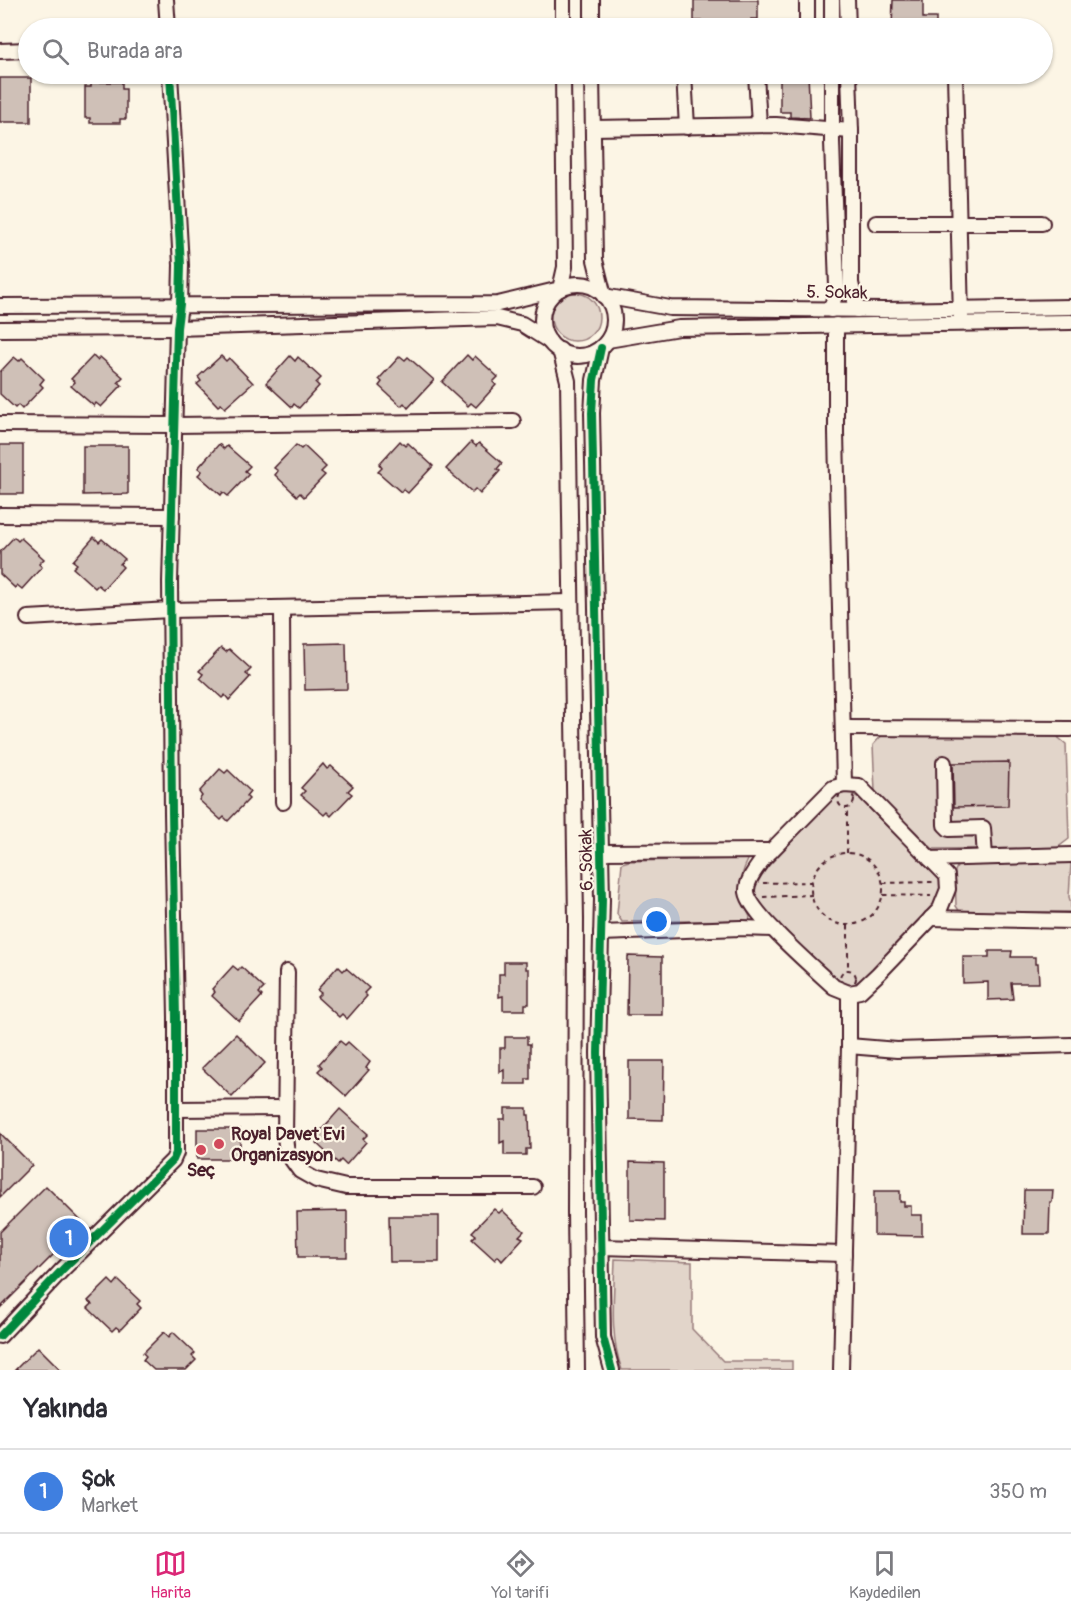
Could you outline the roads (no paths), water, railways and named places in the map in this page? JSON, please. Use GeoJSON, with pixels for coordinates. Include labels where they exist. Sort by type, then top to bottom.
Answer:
{"type":"FeatureCollection","features":[{"type":"Feature","properties":{"kind":"street"},"geometry":{"type":"LineString","coordinates":[[166,0],[167,18]]}},
{"type":"Feature","properties":{"kind":"street"},"geometry":{"type":"LineString","coordinates":[[563,0],[563,18]]}},
{"type":"Feature","properties":{"kind":"street"},"geometry":{"type":"LineString","coordinates":[[591,0],[592,18]]}},
{"type":"Feature","properties":{"kind":"street"},"geometry":{"type":"LineString","coordinates":[[807,0],[807,18]]}},
{"type":"Feature","properties":{"kind":"street"},"geometry":{"type":"LineString","coordinates":[[832,0],[832,18]]}},
{"type":"Feature","properties":{"kind":"street"},"geometry":{"type":"LineString","coordinates":[[847,0],[848,18]]}},
{"type":"Feature","properties":{"kind":"street"},"geometry":{"type":"LineString","coordinates":[[0,51],[18,50]]}},
{"type":"Feature","properties":{"kind":"street"},"geometry":{"type":"LineString","coordinates":[[0,1336],[61,1271],[173,1160],[176,1153],[170,610],[177,328],[181,265],[171,84]]}},
{"type":"Feature","properties":{"kind":"street"},"geometry":{"type":"LineString","coordinates":[[554,346],[544,331],[542,319],[544,307],[560,289],[565,267],[563,84]]}},
{"type":"Feature","properties":{"kind":"street"},"geometry":{"type":"LineString","coordinates":[[592,84],[596,260],[604,296]]}},
{"type":"Feature","properties":{"kind":"street"},"geometry":{"type":"LineString","coordinates":[[685,84],[687,127]]}},
{"type":"Feature","properties":{"kind":"street"},"geometry":{"type":"LineString","coordinates":[[757,84],[759,125]]}},
{"type":"Feature","properties":{"kind":"street"},"geometry":{"type":"LineString","coordinates":[[831,310],[837,287],[832,84]]}},
{"type":"Feature","properties":{"kind":"street"},"geometry":{"type":"LineString","coordinates":[[849,84],[851,283],[857,310]]}},
{"type":"Feature","properties":{"kind":"street"},"geometry":{"type":"LineString","coordinates":[[955,84],[961,316]]}},
{"type":"Feature","properties":{"kind":"street"},"geometry":{"type":"LineString","coordinates":[[593,128],[776,125],[851,131]]}},
{"type":"Feature","properties":{"kind":"street"},"geometry":{"type":"LineString","coordinates":[[876,223],[1042,223]]}},
{"type":"Feature","properties":{"kind":"street"},"geometry":{"type":"LineString","coordinates":[[0,306],[498,304],[571,285],[583,285],[595,288],[604,296],[611,306],[614,317],[613,329],[604,344],[590,354],[579,356],[568,354],[522,324],[497,318],[177,328],[0,329]]}},
{"type":"Feature","properties":{"kind":"street","name":"5. Sokak"},"geometry":{"type":"LineString","coordinates":[[604,296],[670,308],[857,310],[1071,322]]}},
{"type":"Feature","properties":{"kind":"street","name":"5. Sokak"},"geometry":{"type":"LineString","coordinates":[[604,344],[679,328],[836,325],[1071,307]]}},
{"type":"Feature","properties":{"kind":"street"},"geometry":{"type":"LineString","coordinates":[[836,325],[836,445],[844,785]]}},
{"type":"Feature","properties":{"kind":"street","name":"6. Sokak"},"geometry":{"type":"LineString","coordinates":[[604,344],[594,380],[592,413],[601,852],[598,1053],[601,1247],[603,1337],[612,1370]]}},
{"type":"Feature","properties":{"kind":"street","name":"6. Sokak"},"geometry":{"type":"LineString","coordinates":[[554,346],[568,381],[576,919],[577,1370]]}},
{"type":"Feature","properties":{"kind":"street"},"geometry":{"type":"LineString","coordinates":[[0,424],[174,425],[513,421]]}},
{"type":"Feature","properties":{"kind":"street"},"geometry":{"type":"LineString","coordinates":[[0,515],[172,516]]}},
{"type":"Feature","properties":{"kind":"street"},"geometry":{"type":"LineString","coordinates":[[28,618],[170,610],[571,602]]}},
{"type":"Feature","properties":{"kind":"street"},"geometry":{"type":"LineString","coordinates":[[282,608],[283,802]]}},
{"type":"Feature","properties":{"kind":"street"},"geometry":{"type":"LineString","coordinates":[[843,728],[1071,729]]}},
{"type":"Feature","properties":{"kind":"street"},"geometry":{"type":"LineString","coordinates":[[944,763],[945,825],[949,829],[983,828],[984,857]]}},
{"type":"Feature","properties":{"kind":"street"},"geometry":{"type":"LineString","coordinates":[[844,785],[859,786],[947,876],[948,882],[946,896],[940,909],[860,991],[849,993],[834,987],[773,929],[757,910],[747,889],[748,883],[763,859],[833,788],[844,785]]}},
{"type":"Feature","properties":{"kind":"street"},"geometry":{"type":"LineString","coordinates":[[601,852],[771,851]]}},
{"type":"Feature","properties":{"kind":"street"},"geometry":{"type":"LineString","coordinates":[[930,859],[1071,855]]}},
{"type":"Feature","properties":{"kind":"street"},"geometry":{"type":"LineString","coordinates":[[931,918],[1071,921]]}},
{"type":"Feature","properties":{"kind":"street"},"geometry":{"type":"LineString","coordinates":[[601,933],[773,929]]}},
{"type":"Feature","properties":{"kind":"street"},"geometry":{"type":"LineString","coordinates":[[287,972],[285,1137],[287,1153],[300,1171],[316,1180],[346,1187],[533,1187]]}},
{"type":"Feature","properties":{"kind":"street"},"geometry":{"type":"LineString","coordinates":[[841,1370],[849,993]]}},
{"type":"Feature","properties":{"kind":"street"},"geometry":{"type":"LineString","coordinates":[[849,1046],[897,1050],[1071,1045]]}},
{"type":"Feature","properties":{"kind":"street"},"geometry":{"type":"LineString","coordinates":[[176,1109],[285,1108]]}},
{"type":"Feature","properties":{"kind":"street"},"geometry":{"type":"LineString","coordinates":[[601,1247],[844,1254]]}},
{"type":"Feature","properties":{"kind":"place","name":"Royal Davet Evi Organizasyon"},"geometry":{"type":"Point","coordinates":[219,1144]}},
{"type":"Feature","properties":{"kind":"place","name":"Seç"},"geometry":{"type":"Point","coordinates":[201,1150]}},
{"type":"Feature","properties":{"kind":"place","name":"Şok"},"geometry":{"type":"Point","coordinates":[69,1238]}}]}
